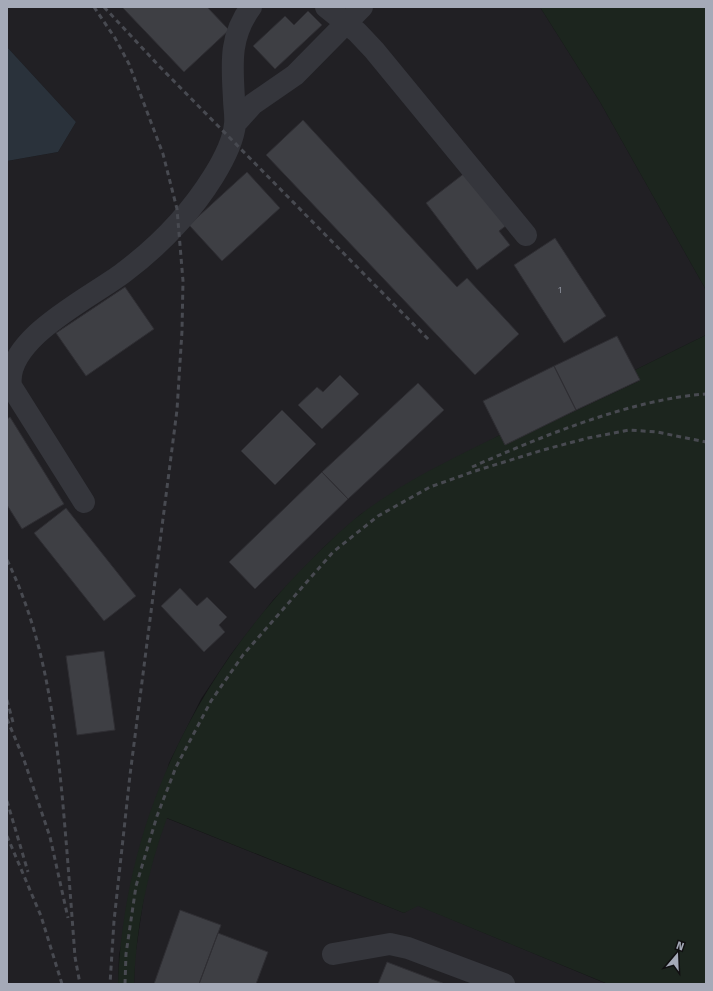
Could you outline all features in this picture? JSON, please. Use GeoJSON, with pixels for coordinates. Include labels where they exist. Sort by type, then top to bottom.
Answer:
{"type":"FeatureCollection","features":[{"type":"Feature","properties":{"kind":"lane"},"geometry":{"type":"LineString","coordinates":[[235,124],[232,64],[233,48],[237,30],[251,7]]}},
{"type":"Feature","properties":{"kind":"lane"},"geometry":{"type":"LineString","coordinates":[[326,7],[347,24],[374,50],[526,235]]}},
{"type":"Feature","properties":{"kind":"lane"},"geometry":{"type":"LineString","coordinates":[[84,502],[11,386],[8,376],[18,356],[36,333],[138,262],[179,222],[217,172],[235,124],[253,104],[295,75],[347,24],[362,7]]}},
{"type":"Feature","properties":{"kind":"lane"},"geometry":{"type":"LineString","coordinates":[[333,954],[390,944],[408,948],[504,984]]}},
{"type":"Feature","properties":{"kind":"shaded area"},"geometry":{"type":"Polygon","coordinates":[[[7,7],[540,7],[600,102],[706,290],[706,335],[635,370],[640,380],[505,445],[500,435],[361,514],[325,546],[273,600],[231,654],[201,699],[169,763],[119,954],[118,984],[7,984],[7,161],[58,152],[76,122],[7,47],[7,7]]]}},
{"type":"Feature","properties":{"kind":"shaded area"},"geometry":{"type":"Polygon","coordinates":[[[540,7],[706,7],[706,290],[600,102],[540,7]]]}},
{"type":"Feature","properties":{"kind":"shaded area"},"geometry":{"type":"Polygon","coordinates":[[[7,47],[76,122],[58,152],[7,161],[7,47]]]}},
{"type":"Feature","properties":{"kind":"shaded area"},"geometry":{"type":"Polygon","coordinates":[[[706,335],[706,984],[608,984],[418,906],[404,913],[167,818],[148,879],[137,942],[134,984],[118,984],[123,926],[134,869],[149,814],[170,762],[196,711],[226,662],[260,616],[299,572],[329,542],[361,514],[377,502],[411,481],[500,435],[505,444],[639,381],[635,370],[706,335]]]}},
{"type":"Feature","properties":{"kind":"shaded area"},"geometry":{"type":"Polygon","coordinates":[[[166,818],[404,913],[417,905],[607,984],[134,984],[135,957],[145,889],[154,853],[166,818]]]}},
{"type":"Feature","properties":{"kind":"building"},"geometry":{"type":"Polygon","coordinates":[[[122,7],[207,7],[229,30],[184,72],[122,7]]]}},
{"type":"Feature","properties":{"kind":"building"},"geometry":{"type":"Polygon","coordinates":[[[308,11],[322,25],[275,69],[253,46],[285,16],[294,25],[308,11]]]}},
{"type":"Feature","properties":{"kind":"building"},"geometry":{"type":"Polygon","coordinates":[[[303,120],[457,287],[467,278],[519,334],[475,375],[266,155],[303,120]]]}},
{"type":"Feature","properties":{"kind":"building"},"geometry":{"type":"Polygon","coordinates":[[[247,172],[280,208],[222,261],[189,225],[247,172]]]}},
{"type":"Feature","properties":{"kind":"building"},"geometry":{"type":"Polygon","coordinates":[[[466,172],[507,225],[499,231],[510,245],[477,270],[426,203],[466,172]]]}},
{"type":"Feature","properties":{"kind":"building"},"geometry":{"type":"Polygon","coordinates":[[[555,238],[606,316],[564,343],[514,265],[555,238]]]}},
{"type":"Feature","properties":{"kind":"building"},"geometry":{"type":"Polygon","coordinates":[[[125,287],[154,329],[86,376],[56,333],[125,287]]]}},
{"type":"Feature","properties":{"kind":"building"},"geometry":{"type":"Polygon","coordinates":[[[617,336],[640,380],[576,410],[554,366],[617,336]]]}},
{"type":"Feature","properties":{"kind":"building"},"geometry":{"type":"Polygon","coordinates":[[[554,366],[576,410],[505,445],[483,401],[554,366]]]}},
{"type":"Feature","properties":{"kind":"building"},"geometry":{"type":"Polygon","coordinates":[[[340,375],[359,394],[322,429],[298,405],[317,387],[323,392],[340,375]]]}},
{"type":"Feature","properties":{"kind":"building"},"geometry":{"type":"Polygon","coordinates":[[[418,383],[444,410],[348,499],[322,472],[418,383]]]}},
{"type":"Feature","properties":{"kind":"building"},"geometry":{"type":"Polygon","coordinates":[[[282,410],[316,444],[275,485],[241,451],[282,410]]]}},
{"type":"Feature","properties":{"kind":"building"},"geometry":{"type":"Polygon","coordinates":[[[10,417],[64,504],[22,529],[7,505],[7,419],[10,417]]]}},
{"type":"Feature","properties":{"kind":"building"},"geometry":{"type":"Polygon","coordinates":[[[322,472],[348,499],[255,589],[229,562],[322,472]]]}},
{"type":"Feature","properties":{"kind":"building"},"geometry":{"type":"Polygon","coordinates":[[[66,508],[136,596],[104,621],[34,533],[66,508]]]}},
{"type":"Feature","properties":{"kind":"building"},"geometry":{"type":"Polygon","coordinates":[[[180,588],[197,606],[207,597],[227,617],[219,625],[225,632],[204,652],[161,606],[180,588]]]}},
{"type":"Feature","properties":{"kind":"building"},"geometry":{"type":"Polygon","coordinates":[[[104,651],[115,730],[77,735],[66,656],[104,651]]]}},
{"type":"Feature","properties":{"kind":"building"},"geometry":{"type":"Polygon","coordinates":[[[180,910],[221,925],[199,984],[154,984],[180,910]]]}},
{"type":"Feature","properties":{"kind":"building"},"geometry":{"type":"Polygon","coordinates":[[[218,933],[268,952],[256,984],[199,984],[218,933]]]}},
{"type":"Feature","properties":{"kind":"building"},"geometry":{"type":"Polygon","coordinates":[[[387,962],[445,984],[378,984],[387,962]]]}},
{"type":"Feature","properties":{"kind":"railway"},"geometry":{"type":"LineString","coordinates":[[94,7],[115,38],[129,64],[163,154],[177,209],[183,281],[182,331],[177,410],[130,775],[114,921],[110,984]]}},
{"type":"Feature","properties":{"kind":"railway"},"geometry":{"type":"LineString","coordinates":[[104,7],[160,67],[430,341]]}},
{"type":"Feature","properties":{"kind":"railway"},"geometry":{"type":"LineString","coordinates":[[472,467],[556,432],[617,411],[677,397],[706,394]]}},
{"type":"Feature","properties":{"kind":"railway"},"geometry":{"type":"LineString","coordinates":[[125,984],[126,954],[136,886],[157,816],[176,767],[211,701],[243,655],[333,552],[378,516],[430,487],[475,471],[543,450],[588,438],[629,430],[657,432],[706,442]]}},
{"type":"Feature","properties":{"kind":"railway"},"geometry":{"type":"LineString","coordinates":[[7,560],[30,616],[51,704],[62,794],[75,957],[80,984]]}},
{"type":"Feature","properties":{"kind":"railway"},"geometry":{"type":"LineString","coordinates":[[7,700],[14,726]]}},
{"type":"Feature","properties":{"kind":"railway"},"geometry":{"type":"LineString","coordinates":[[7,719],[23,757],[50,837],[68,918]]}},
{"type":"Feature","properties":{"kind":"railway"},"geometry":{"type":"LineString","coordinates":[[7,801],[28,872]]}},
{"type":"Feature","properties":{"kind":"railway"},"geometry":{"type":"LineString","coordinates":[[7,836],[41,916],[62,984]]}}]}
